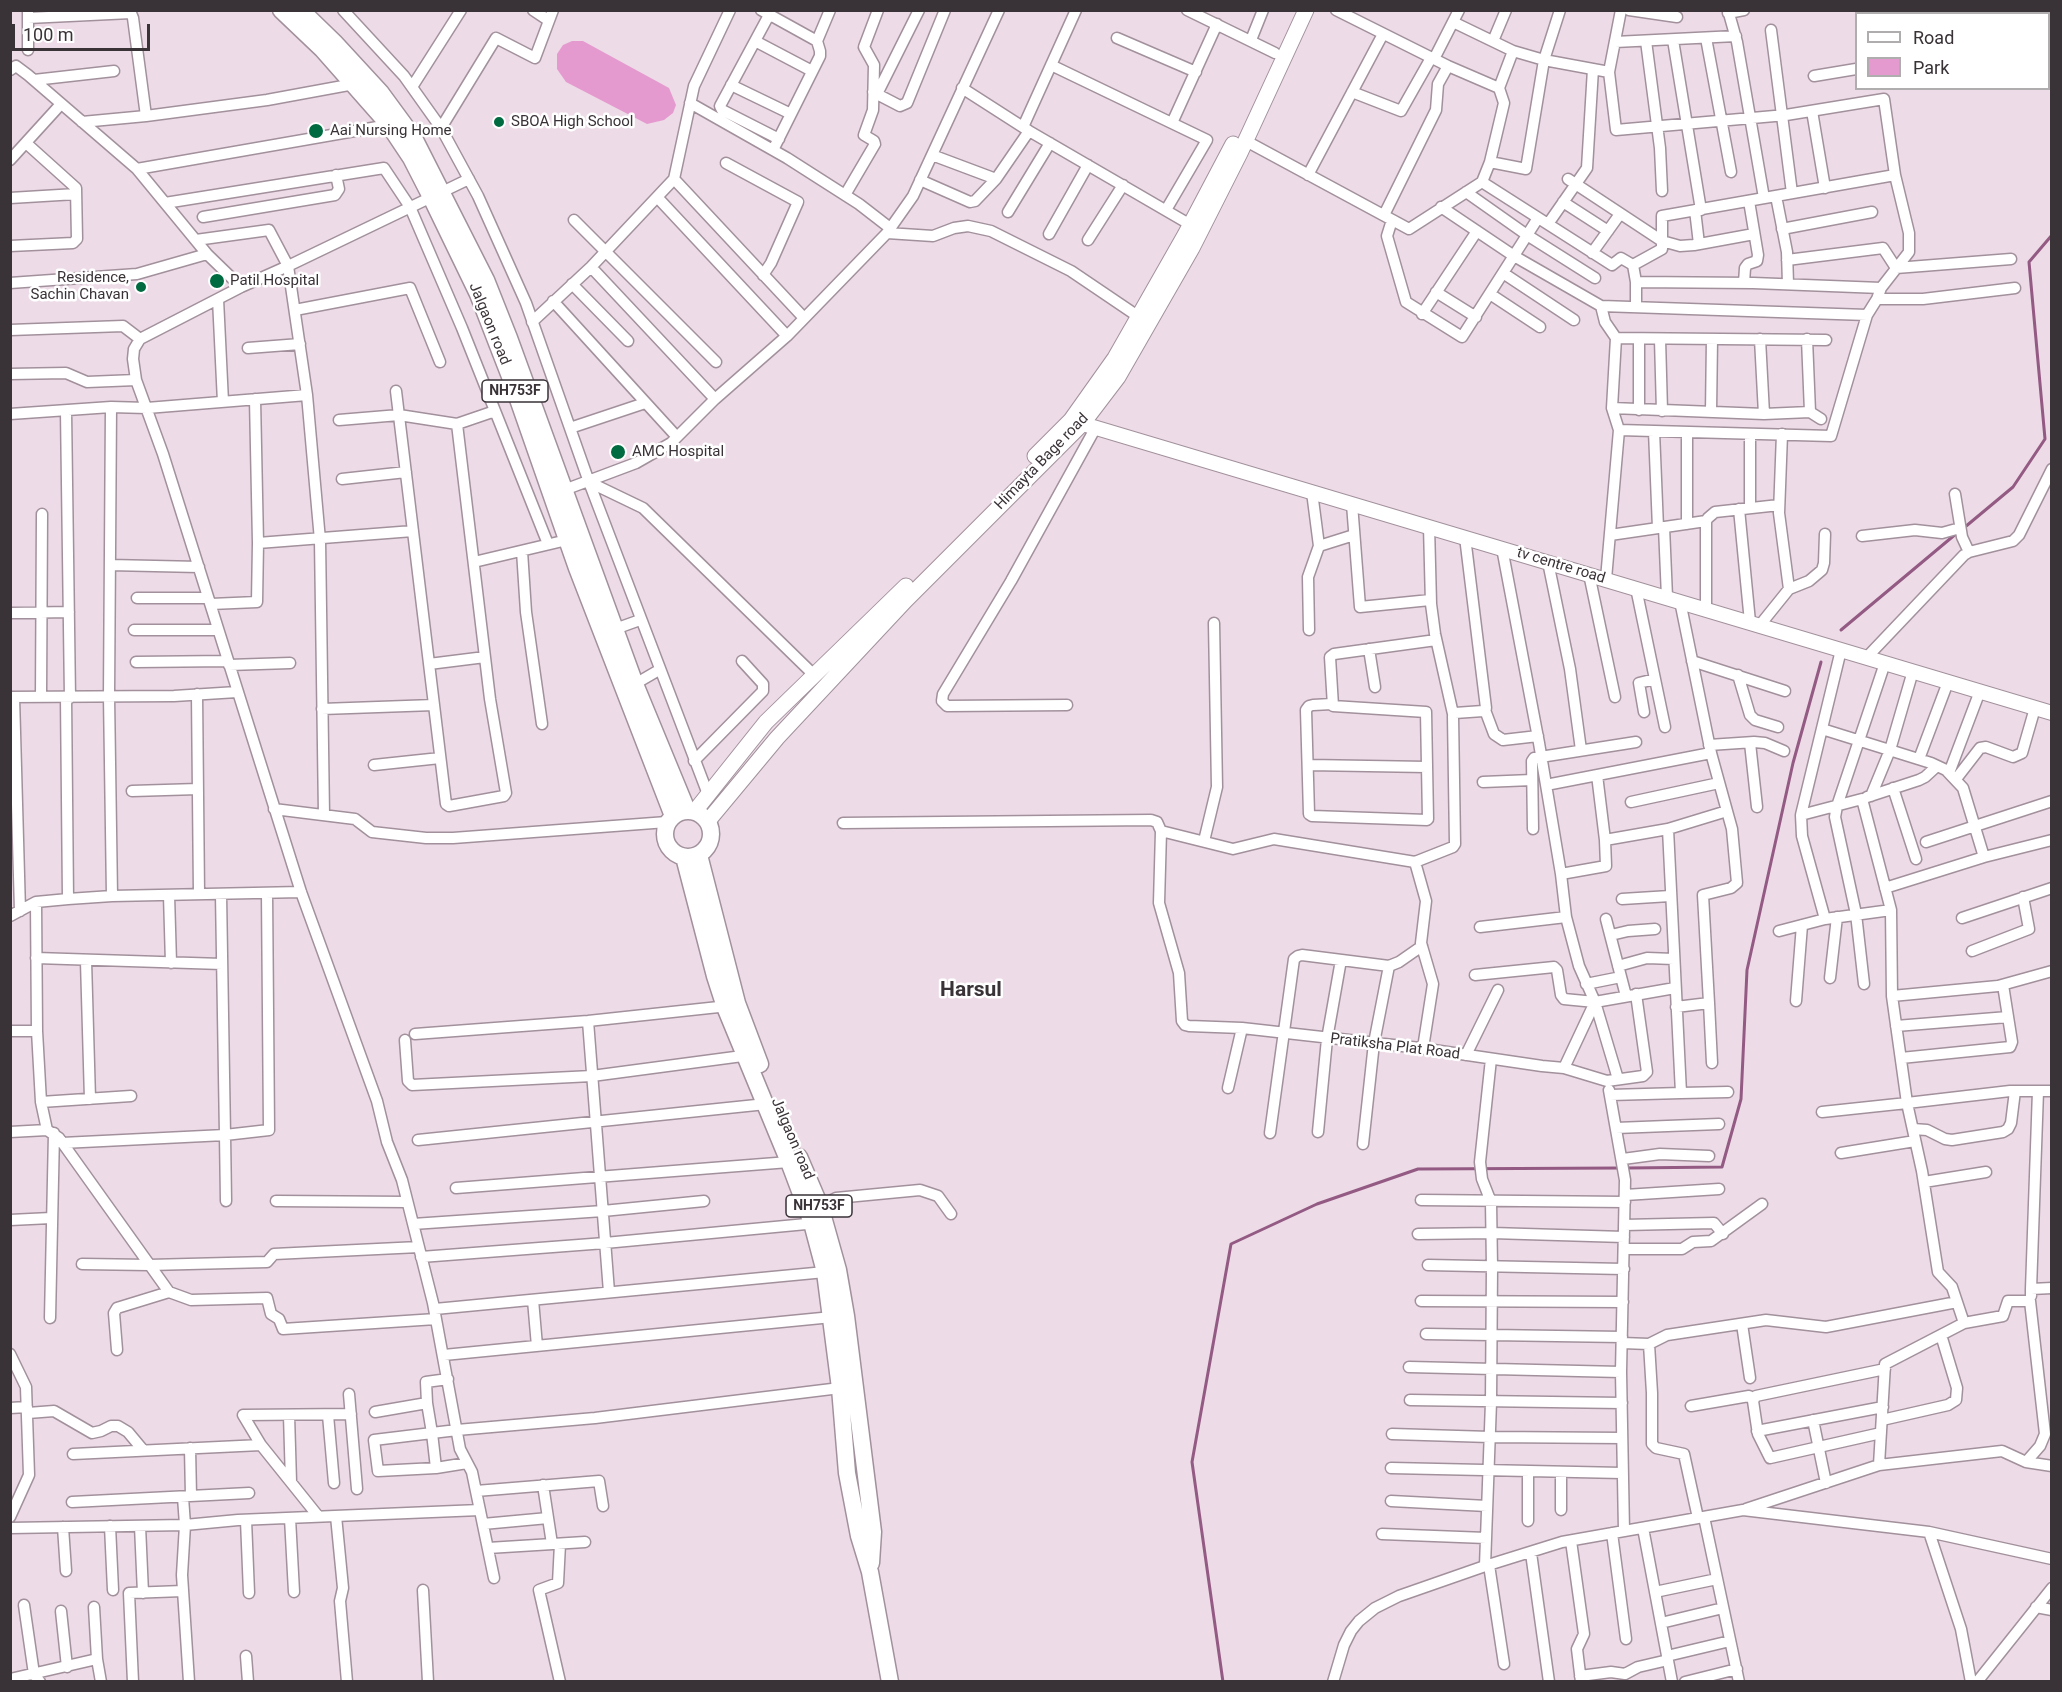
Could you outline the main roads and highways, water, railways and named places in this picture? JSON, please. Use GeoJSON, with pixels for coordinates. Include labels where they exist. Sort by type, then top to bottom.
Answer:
{"type":"FeatureCollection","features":[{"type":"Feature","properties":{"kind":"highway","name":"Jalgaon road"},"geometry":{"type":"LineString","coordinates":[[281,10],[322,49],[389,125],[436,195],[486,280],[686,816]]}},
{"type":"Feature","properties":{"kind":"highway","name":"Jalgaon road"},"geometry":{"type":"LineString","coordinates":[[301,10],[381,93],[414,138],[511,379],[567,540],[686,816]]}},
{"type":"Feature","properties":{"kind":"highway"},"geometry":{"type":"LineString","coordinates":[[686,816],[711,836],[705,850],[691,856],[677,855],[666,844],[664,829],[686,816]]}},
{"type":"Feature","properties":{"kind":"highway","name":"Jalgaon road"},"geometry":{"type":"LineString","coordinates":[[691,856],[731,1005],[838,1270],[846,1316],[873,1532],[870,1572]]}},
{"type":"Feature","properties":{"kind":"highway","name":"Jalgaon road"},"geometry":{"type":"LineString","coordinates":[[751,1054],[766,1104],[789,1162],[818,1217],[832,1317],[847,1473],[858,1536],[870,1572],[890,1682]]}},
{"type":"Feature","properties":{"kind":"main road"},"geometry":{"type":"LineString","coordinates":[[686,816],[709,797],[766,722],[951,542],[1083,423],[1139,316],[1196,228],[1295,10]]}},
{"type":"Feature","properties":{"kind":"main road","name":"Himayta Bage road"},"geometry":{"type":"LineString","coordinates":[[686,816],[777,738],[906,600],[1083,423],[1118,377],[1196,228],[1246,141],[1306,10]]}},
{"type":"Feature","properties":{"kind":"main road","name":"tv centre road"},"geometry":{"type":"LineString","coordinates":[[1083,423],[1841,650],[1868,656],[2052,713]]}},
{"type":"Feature","properties":{"kind":"waterway"},"geometry":{"type":"LineString","coordinates":[[1965,527],[2013,487],[2045,439],[2029,262],[2052,235]]}},
{"type":"Feature","properties":{"kind":"waterway"},"geometry":{"type":"LineString","coordinates":[[1841,630],[1957,533]]}},
{"type":"Feature","properties":{"kind":"waterway"},"geometry":{"type":"LineString","coordinates":[[1627,1168],[1722,1167],[1741,1099],[1747,970],[1793,763],[1821,662]]}},
{"type":"Feature","properties":{"kind":"waterway"},"geometry":{"type":"LineString","coordinates":[[1223,1682],[1192,1462],[1231,1244],[1317,1204],[1418,1169],[1620,1168]]}},
{"type":"Feature","properties":{"kind":"place","name":"SBOA High School"},"geometry":{"type":"Point","coordinates":[499,122]}},
{"type":"Feature","properties":{"kind":"place","name":"Aai Nursing Home"},"geometry":{"type":"Point","coordinates":[316,131]}},
{"type":"Feature","properties":{"kind":"place","name":"Patil Hospital"},"geometry":{"type":"Point","coordinates":[217,281]}},
{"type":"Feature","properties":{"kind":"place","name":"Residence, Sachin Chavan"},"geometry":{"type":"Point","coordinates":[141,287]}},
{"type":"Feature","properties":{"kind":"place","name":"AMC Hospital"},"geometry":{"type":"Point","coordinates":[618,452]}},
{"type":"Feature","properties":{"kind":"district","name":"Harsul"},"geometry":{"type":"Point","coordinates":[971,991]}}]}
